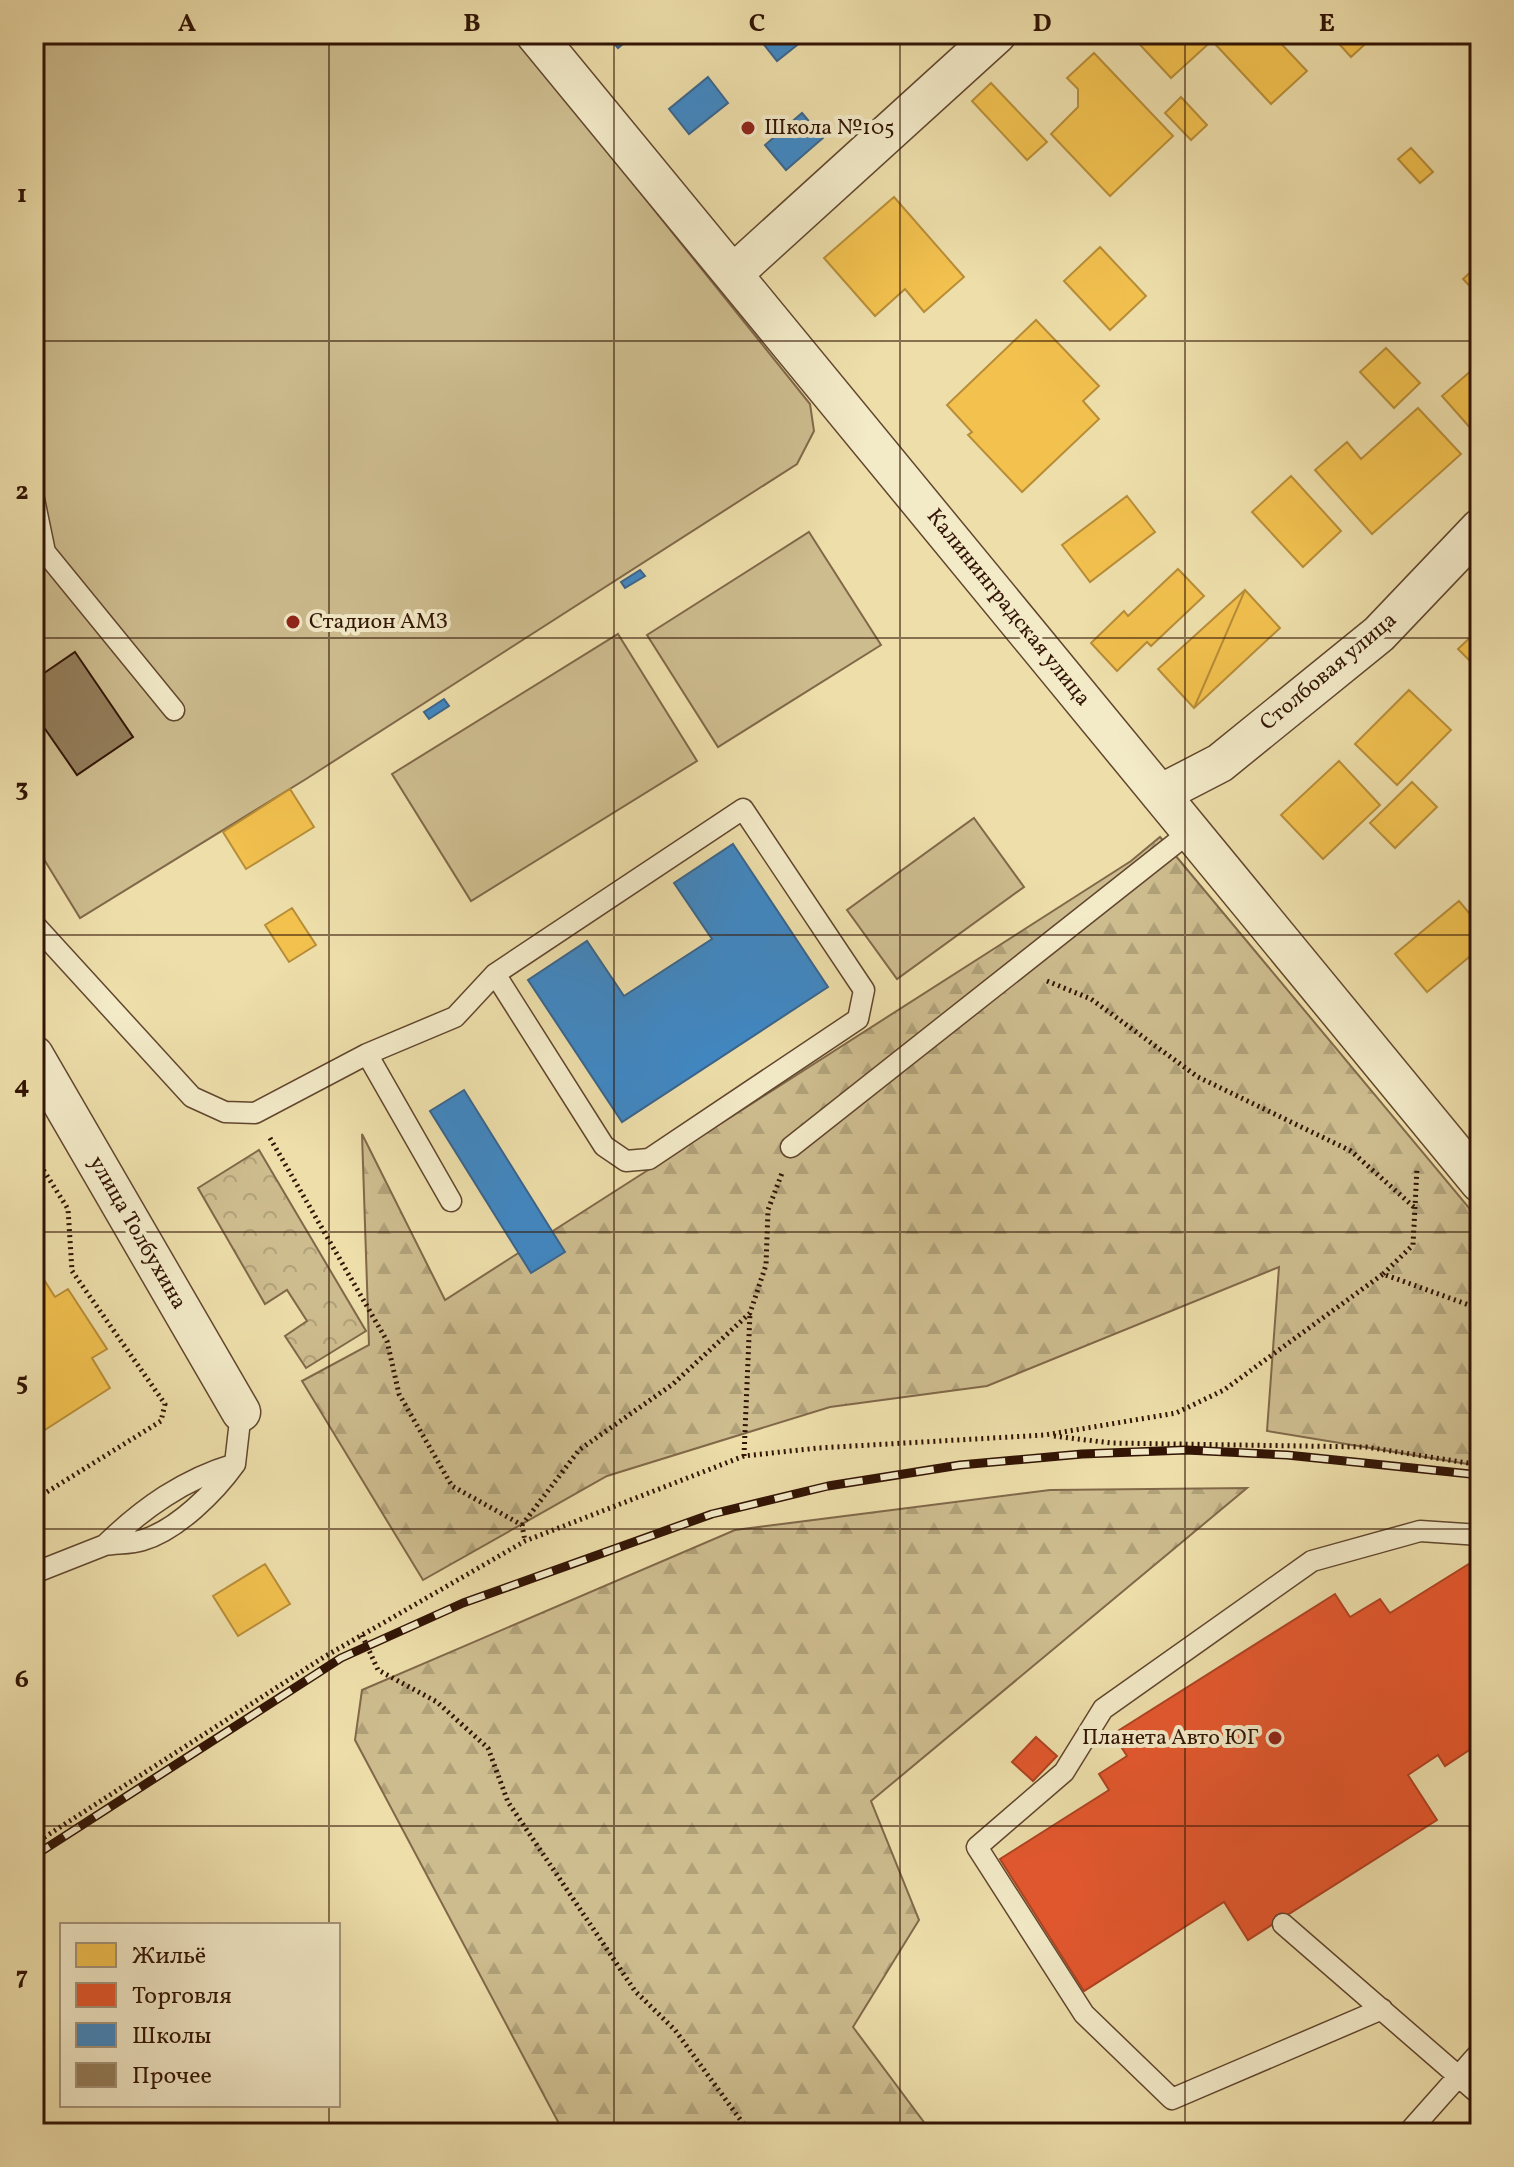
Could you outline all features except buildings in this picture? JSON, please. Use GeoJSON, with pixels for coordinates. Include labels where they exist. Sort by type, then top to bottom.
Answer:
{"type":"FeatureCollection","features":[{"type":"Feature","properties":{"kind":"street","name":"Калининградская улица"},"geometry":{"type":"LineString","coordinates":[[535,34],[1480,1183]]}},
{"type":"Feature","properties":{"kind":"street"},"geometry":{"type":"LineString","coordinates":[[734,273],[997,34]]}},
{"type":"Feature","properties":{"kind":"street","name":"Столбовая улица"},"geometry":{"type":"LineString","coordinates":[[1160,794],[1220,763],[1379,634],[1480,528]]}},
{"type":"Feature","properties":{"kind":"street","name":"улица Толбухина"},"geometry":{"type":"LineString","coordinates":[[34,1055],[241,1412]]}},
{"type":"Feature","properties":{"kind":"lane"},"geometry":{"type":"LineString","coordinates":[[34,499],[45,552],[174,710]]}},
{"type":"Feature","properties":{"kind":"lane"},"geometry":{"type":"LineString","coordinates":[[34,924],[192,1097],[225,1112],[255,1113],[367,1054],[455,1017],[495,974],[743,809],[864,990],[858,1019],[649,1159],[626,1161],[604,1146],[495,974]]}},
{"type":"Feature","properties":{"kind":"lane"},"geometry":{"type":"LineString","coordinates":[[791,1147],[1191,831]]}},
{"type":"Feature","properties":{"kind":"lane"},"geometry":{"type":"LineString","coordinates":[[367,1054],[451,1201]]}},
{"type":"Feature","properties":{"kind":"lane"},"geometry":{"type":"LineString","coordinates":[[34,1573],[105,1545],[134,1518],[197,1476],[235,1464],[241,1412]]}},
{"type":"Feature","properties":{"kind":"lane"},"geometry":{"type":"LineString","coordinates":[[1382,2009],[1172,2099],[1084,2014],[977,1847],[1064,1772],[1103,1709],[1312,1561],[1420,1531],[1480,1535]]}},
{"type":"Feature","properties":{"kind":"lane"},"geometry":{"type":"LineString","coordinates":[[1283,1924],[1480,2095]]}},
{"type":"Feature","properties":{"kind":"lane"},"geometry":{"type":"LineString","coordinates":[[1408,2133],[1480,2052]]}},
{"type":"Feature","properties":{"kind":"path"},"geometry":{"type":"LineString","coordinates":[[1017,968],[1091,999],[1198,1077],[1351,1151],[1415,1208]]}},
{"type":"Feature","properties":{"kind":"path"},"geometry":{"type":"LineString","coordinates":[[34,1844],[362,1635],[525,1541],[744,1456],[818,1448],[1045,1435],[1176,1413],[1224,1390],[1383,1274],[1413,1245],[1421,1109]]}},
{"type":"Feature","properties":{"kind":"path"},"geometry":{"type":"LineString","coordinates":[[255,1113],[387,1341],[399,1394],[452,1486],[522,1525]]}},
{"type":"Feature","properties":{"kind":"path"},"geometry":{"type":"LineString","coordinates":[[744,1456],[750,1313],[766,1265],[768,1210],[791,1147]]}},
{"type":"Feature","properties":{"kind":"path"},"geometry":{"type":"LineString","coordinates":[[34,1155],[68,1209],[72,1271],[165,1404],[161,1421],[34,1500]]}},
{"type":"Feature","properties":{"kind":"path"},"geometry":{"type":"LineString","coordinates":[[1383,1274],[1480,1309]]}},
{"type":"Feature","properties":{"kind":"path"},"geometry":{"type":"LineString","coordinates":[[525,1541],[522,1525],[579,1450],[673,1384],[750,1313]]}},
{"type":"Feature","properties":{"kind":"path"},"geometry":{"type":"LineString","coordinates":[[1045,1435],[1111,1443],[1366,1447],[1480,1465]]}},
{"type":"Feature","properties":{"kind":"path"},"geometry":{"type":"LineString","coordinates":[[362,1635],[378,1670],[437,1702],[488,1748],[508,1802],[635,1991],[675,2030],[750,2133]]}},
{"type":"Feature","properties":{"kind":"green space","name":"Стадион АМЗ"},"geometry":{"type":"Polygon","coordinates":[[[34,34],[513,34],[810,404],[814,431],[797,464],[306,779],[80,918],[34,843],[34,34]]]}},
{"type":"Feature","properties":{"kind":"green space"},"geometry":{"type":"Polygon","coordinates":[[[809,532],[881,645],[718,747],[647,635],[809,532]]]}},
{"type":"Feature","properties":{"kind":"green space"},"geometry":{"type":"Polygon","coordinates":[[[618,634],[697,761],[471,901],[392,774],[618,634]]]}},
{"type":"Feature","properties":{"kind":"green space"},"geometry":{"type":"Polygon","coordinates":[[[974,818],[1024,887],[897,979],[847,910],[974,818]]]}},
{"type":"Feature","properties":{"kind":"green space"},"geometry":{"type":"Polygon","coordinates":[[[1160,837],[1480,1221],[1480,1466],[1267,1431],[1279,1267],[987,1386],[830,1407],[607,1476],[423,1580],[302,1381],[369,1345],[362,1134],[445,1300],[1131,861],[1160,837]]]}},
{"type":"Feature","properties":{"kind":"green space"},"geometry":{"type":"Polygon","coordinates":[[[259,1150],[366,1331],[306,1368],[285,1336],[307,1321],[287,1290],[265,1304],[198,1188],[259,1150]]]}},
{"type":"Feature","properties":{"kind":"green space"},"geometry":{"type":"Polygon","coordinates":[[[1247,1488],[871,1801],[919,1920],[853,2027],[932,2133],[564,2133],[355,1740],[362,1690],[735,1530],[1050,1490],[1247,1488]]]}},
{"type":"Feature","properties":{"kind":"railway"},"geometry":{"type":"LineString","coordinates":[[34,1856],[341,1658],[463,1603],[712,1514],[828,1486],[960,1465],[1082,1454],[1186,1450],[1287,1455],[1480,1475]]}},
{"type":"Feature","properties":{"kind":"place","name":"Школа №105"},"geometry":{"type":"Point","coordinates":[748,128]}},
{"type":"Feature","properties":{"kind":"place","name":"Стадион АМЗ"},"geometry":{"type":"Point","coordinates":[293,622]}},
{"type":"Feature","properties":{"kind":"place","name":"Планета Авто ЮГ"},"geometry":{"type":"Point","coordinates":[1275,1738]}}]}
